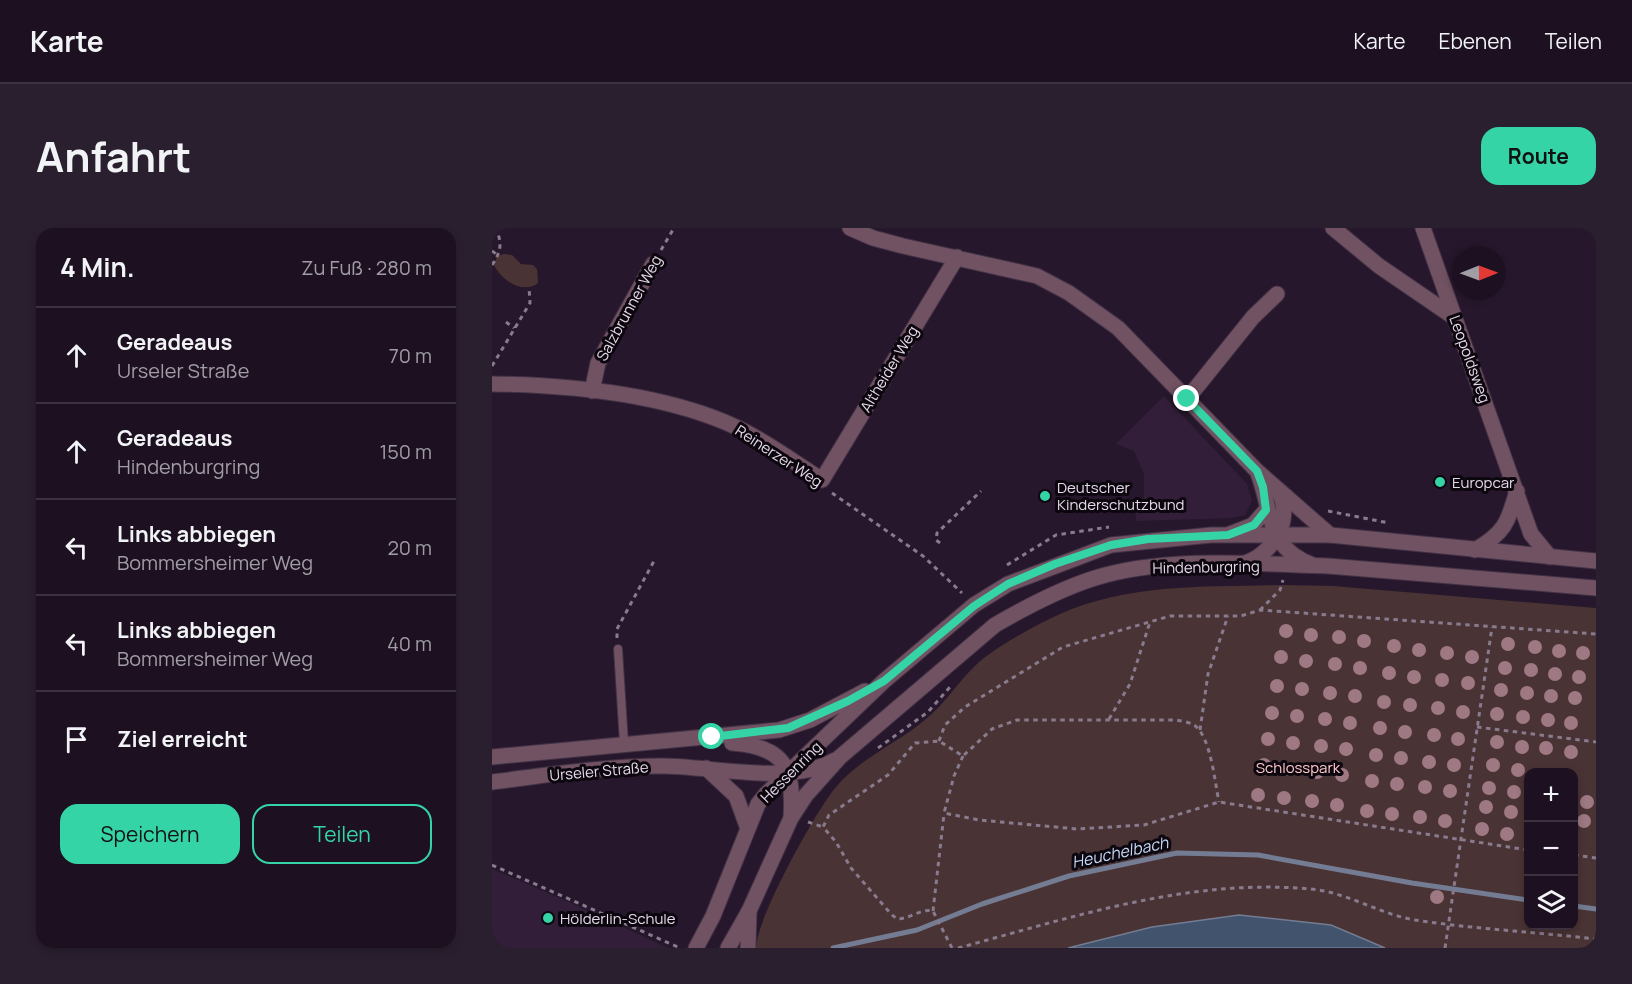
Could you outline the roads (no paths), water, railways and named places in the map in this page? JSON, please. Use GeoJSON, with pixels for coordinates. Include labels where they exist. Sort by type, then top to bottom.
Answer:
{"type":"FeatureCollection","features":[{"type":"Feature","properties":{"kind":"street"},"geometry":{"type":"LineString","coordinates":[[850,228],[873,238],[1037,276],[1069,293],[1118,328],[1257,471],[1276,486],[1298,510],[1330,535]]}},
{"type":"Feature","properties":{"kind":"street"},"geometry":{"type":"LineString","coordinates":[[1333,228],[1379,266],[1455,318]]}},
{"type":"Feature","properties":{"kind":"street","name":"Leopoldsweg"},"geometry":{"type":"LineString","coordinates":[[1423,228],[1531,534],[1550,557]]}},
{"type":"Feature","properties":{"kind":"street","name":"Altheider Weg"},"geometry":{"type":"LineString","coordinates":[[822,480],[957,257]]}},
{"type":"Feature","properties":{"kind":"street","name":"Salzbrunner Weg"},"geometry":{"type":"LineString","coordinates":[[592,391],[598,363],[653,264]]}},
{"type":"Feature","properties":{"kind":"street"},"geometry":{"type":"LineString","coordinates":[[1187,399],[1253,317],[1277,294]]}},
{"type":"Feature","properties":{"kind":"street","name":"Reinerzer Weg"},"geometry":{"type":"LineString","coordinates":[[492,384],[547,386],[592,391],[704,413],[760,440],[822,480]]}},
{"type":"Feature","properties":{"kind":"street"},"geometry":{"type":"LineString","coordinates":[[1257,471],[1263,487],[1266,510],[1277,535],[1289,554],[1314,566]]}},
{"type":"Feature","properties":{"kind":"street"},"geometry":{"type":"LineString","coordinates":[[1239,565],[1255,561],[1277,535],[1284,510],[1276,486]]}},
{"type":"Feature","properties":{"kind":"street"},"geometry":{"type":"LineString","coordinates":[[1475,550],[1493,540],[1507,524],[1517,491]]}},
{"type":"Feature","properties":{"kind":"street"},"geometry":{"type":"LineString","coordinates":[[1228,535],[1254,525],[1266,510]]}},
{"type":"Feature","properties":{"kind":"street","name":"Hindenburgring"},"geometry":{"type":"LineString","coordinates":[[884,681],[974,606],[1008,584],[1111,545],[1148,539],[1228,535],[1330,535],[1596,561]]}},
{"type":"Feature","properties":{"kind":"street","name":"Hindenburgring"},"geometry":{"type":"LineString","coordinates":[[840,758],[995,625],[1023,609],[1095,578],[1156,566],[1314,566],[1596,588]]}},
{"type":"Feature","properties":{"kind":"street","name":"Urseler Straße"},"geometry":{"type":"LineString","coordinates":[[492,757],[624,743],[756,734],[788,728],[848,701],[884,681]]}},
{"type":"Feature","properties":{"kind":"street","name":"Hessenring"},"geometry":{"type":"LineString","coordinates":[[696,948],[713,916],[758,804],[884,681]]}},
{"type":"Feature","properties":{"kind":"street","name":"Urseler Straße"},"geometry":{"type":"LineString","coordinates":[[679,739],[746,744],[767,749],[789,772]]}},
{"type":"Feature","properties":{"kind":"street","name":"Urseler Straße"},"geometry":{"type":"LineString","coordinates":[[492,782],[619,767],[789,772],[821,767],[840,758]]}},
{"type":"Feature","properties":{"kind":"street","name":"Hessenring"},"geometry":{"type":"LineString","coordinates":[[728,948],[749,911],[791,818],[840,758]]}},
{"type":"Feature","properties":{"kind":"street"},"geometry":{"type":"LineString","coordinates":[[706,768],[736,796],[748,829]]}},
{"type":"Feature","properties":{"kind":"street"},"geometry":{"type":"LineString","coordinates":[[789,772],[793,789],[791,818]]}},
{"type":"Feature","properties":{"kind":"street"},"geometry":{"type":"LineString","coordinates":[[748,948],[749,911]]}},
{"type":"Feature","properties":{"kind":"lane"},"geometry":{"type":"LineString","coordinates":[[618,649],[624,743]]}},
{"type":"Feature","properties":{"kind":"water"},"geometry":{"type":"Polygon","coordinates":[[[1239,915],[1331,925],[1385,948],[1068,948],[1152,927],[1239,915]]]}},
{"type":"Feature","properties":{"kind":"waterway","name":"Heuchelbach"},"geometry":{"type":"LineString","coordinates":[[833,948],[917,930],[982,904],[1069,876],[1177,853],[1258,855],[1412,883],[1524,899]]}},
{"type":"Feature","properties":{"kind":"waterway","name":"Heuchelbach"},"geometry":{"type":"LineString","coordinates":[[1578,907],[1596,909]]}},
{"type":"Feature","properties":{"kind":"place","name":"Europcar"},"geometry":{"type":"Point","coordinates":[1440,482]}},
{"type":"Feature","properties":{"kind":"place","name":"Deutscher Kinderschutzbund"},"geometry":{"type":"Point","coordinates":[1045,496]}},
{"type":"Feature","properties":{"kind":"place","name":"Hölderlin-Schule"},"geometry":{"type":"Point","coordinates":[548,918]}},
{"type":"Feature","properties":{"kind":"park label","name":"Schlosspark"},"geometry":{"type":"Point","coordinates":[1298,767]}}]}
